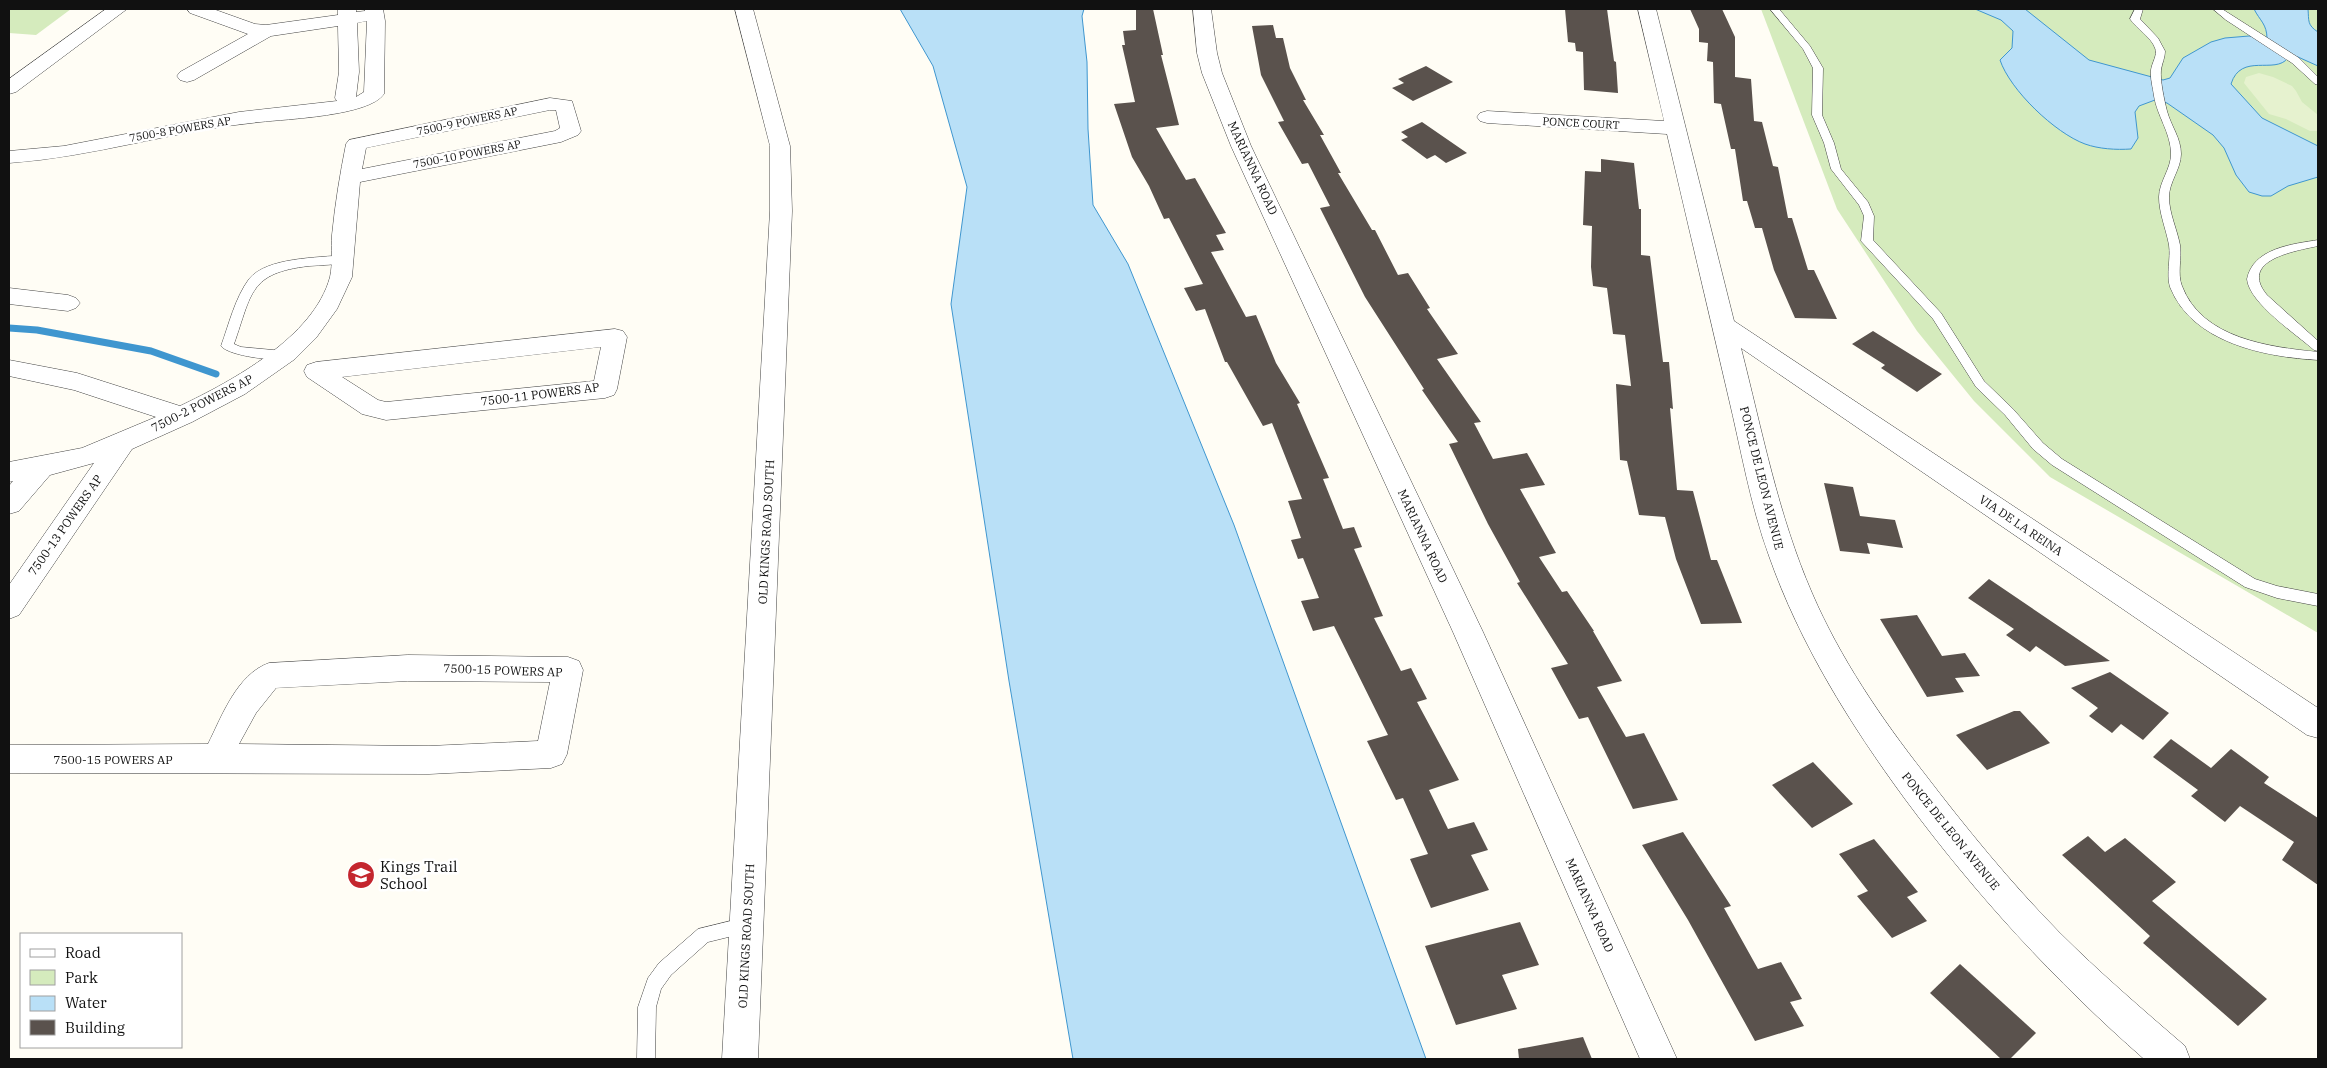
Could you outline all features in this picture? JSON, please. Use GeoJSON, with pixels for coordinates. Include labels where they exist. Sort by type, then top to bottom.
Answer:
{"type":"FeatureCollection","features":[{"type":"Feature","properties":{"kind":"street"},"geometry":{"type":"LineString","coordinates":[[9,74],[41,46],[92,9]]}},
{"type":"Feature","properties":{"kind":"street"},"geometry":{"type":"LineString","coordinates":[[9,88],[118,9]]}},
{"type":"Feature","properties":{"kind":"street"},"geometry":{"type":"LineString","coordinates":[[196,9],[252,29],[266,31]]}},
{"type":"Feature","properties":{"kind":"street","name":"OLD KINGS ROAD SOUTH"},"geometry":{"type":"LineString","coordinates":[[740,1059],[781,211],[780,146],[764,79],[744,9]]}},
{"type":"Feature","properties":{"kind":"street","name":"MARIANNA ROAD"},"geometry":{"type":"LineString","coordinates":[[1202,9],[1206,45],[1212,73],[1241,146],[1472,641],[1659,1059]]}},
{"type":"Feature","properties":{"kind":"street","name":"PONCE DE LEON AVENUE"},"geometry":{"type":"LineString","coordinates":[[1646,9],[1770,517],[1782,558],[1805,610],[1848,692],[1888,753],[1961,847],[2030,926],[2118,1012],[2172,1059]]}},
{"type":"Feature","properties":{"kind":"street"},"geometry":{"type":"LineString","coordinates":[[187,76],[266,31],[348,14],[374,12],[374,94],[363,101],[352,103],[345,98],[349,72],[348,14]]}},
{"type":"Feature","properties":{"kind":"street","name":"7500-8 POWERS AP"},"geometry":{"type":"LineString","coordinates":[[9,157],[64,152],[240,118],[334,108],[352,103]]}},
{"type":"Feature","properties":{"kind":"street","name":"7500-9 POWERS AP"},"geometry":{"type":"LineString","coordinates":[[356,144],[550,104],[565,106],[569,119]]}},
{"type":"Feature","properties":{"kind":"street","name":"PONCE COURT"},"geometry":{"type":"LineString","coordinates":[[1487,117],[1674,128]]}},
{"type":"Feature","properties":{"kind":"street","name":"7500-10 POWERS AP"},"geometry":{"type":"LineString","coordinates":[[350,178],[561,136],[571,131],[569,119]]}},
{"type":"Feature","properties":{"kind":"street","name":"7500-2 POWERS AP"},"geometry":{"type":"LineString","coordinates":[[9,472],[41,468],[76,459],[122,443],[183,416],[260,373],[284,355],[307,332],[333,295],[340,280],[344,259],[343,240],[350,178],[356,144]]}},
{"type":"Feature","properties":{"kind":"street"},"geometry":{"type":"LineString","coordinates":[[9,296],[68,303]]}},
{"type":"Feature","properties":{"kind":"street","name":"VIA DE LA REINA"},"geometry":{"type":"LineString","coordinates":[[1724,325],[2318,725]]}},
{"type":"Feature","properties":{"kind":"street","name":"7500-11 POWERS AP"},"geometry":{"type":"LineString","coordinates":[[260,373],[284,369],[316,371],[615,337],[605,388],[386,411],[371,408],[316,371]]}},
{"type":"Feature","properties":{"kind":"street"},"geometry":{"type":"LineString","coordinates":[[9,368],[77,382],[183,416]]}},
{"type":"Feature","properties":{"kind":"street","name":"7500-13 POWERS AP"},"geometry":{"type":"LineString","coordinates":[[9,607],[122,443]]}},
{"type":"Feature","properties":{"kind":"street"},"geometry":{"type":"LineString","coordinates":[[9,504],[41,468]]}},
{"type":"Feature","properties":{"kind":"street","name":"7500-15 POWERS AP"},"geometry":{"type":"LineString","coordinates":[[9,760],[217,758],[429,760],[552,754],[568,670],[408,668],[269,676],[253,690],[244,704],[217,758]]}},
{"type":"Feature","properties":{"kind":"lane"},"geometry":{"type":"LineString","coordinates":[[1774,9],[1807,48],[1818,68],[1817,116],[1829,143],[1836,169],[1864,204],[1869,216],[1867,240],[1937,316],[1954,341],[1968,368],[1980,384],[2010,412],[2038,446],[2057,462],[2250,583],[2277,592],[2318,600]]}},
{"type":"Feature","properties":{"kind":"lane"},"geometry":{"type":"LineString","coordinates":[[2139,9],[2135,19],[2157,43],[2160,50],[2156,71],[2162,114],[2175,136],[2176,156],[2174,170],[2166,187],[2164,199],[2176,250],[2173,272],[2176,287],[2184,301],[2198,316],[2216,330],[2238,341],[2263,349],[2318,356]]}},
{"type":"Feature","properties":{"kind":"lane"},"geometry":{"type":"LineString","coordinates":[[2217,9],[2294,58],[2308,69],[2318,82]]}},
{"type":"Feature","properties":{"kind":"lane"},"geometry":{"type":"LineString","coordinates":[[2318,242],[2273,254],[2261,262],[2254,272],[2252,282],[2260,296],[2318,347]]}},
{"type":"Feature","properties":{"kind":"lane"},"geometry":{"type":"LineString","coordinates":[[284,355],[240,351],[227,346],[242,303],[257,277],[278,268],[344,259]]}},
{"type":"Feature","properties":{"kind":"lane"},"geometry":{"type":"LineString","coordinates":[[646,1059],[647,1007],[654,984],[666,969],[704,934],[747,925]]}},
{"type":"Feature","properties":{"kind":"green space"},"geometry":{"type":"Polygon","coordinates":[[[9,9],[71,9],[36,35],[9,33],[9,9]]]}},
{"type":"Feature","properties":{"kind":"green space"},"geometry":{"type":"Polygon","coordinates":[[[1761,9],[2318,9],[2318,633],[2050,477],[1974,401],[1917,331],[1837,209],[1761,9]]]}},
{"type":"Feature","properties":{"kind":"green space"},"geometry":{"type":"Polygon","coordinates":[[[2259,73],[2292,86],[2302,102],[2318,115],[2318,131],[2310,131],[2286,119],[2269,114],[2244,83],[2246,77],[2259,73]]]}},
{"type":"Feature","properties":{"kind":"water"},"geometry":{"type":"Polygon","coordinates":[[[900,9],[1084,9],[1082,16],[1087,62],[1088,129],[1093,205],[1128,264],[1234,525],[1426,1059],[1073,1059],[1009,681],[951,304],[967,187],[933,66],[900,9]]]}},
{"type":"Feature","properties":{"kind":"water"},"geometry":{"type":"Polygon","coordinates":[[[1975,9],[2025,9],[2089,60],[2163,80],[2170,78],[2183,58],[2211,42],[2225,38],[2249,36],[2267,39],[2264,26],[2254,9],[2308,9],[2310,25],[2318,32],[2318,66],[2298,57],[2288,58],[2282,63],[2275,65],[2250,66],[2242,69],[2236,74],[2231,84],[2262,118],[2318,146],[2318,177],[2288,186],[2271,196],[2262,196],[2249,192],[2236,175],[2224,148],[2213,135],[2167,103],[2155,100],[2139,106],[2135,112],[2138,138],[2131,149],[2114,149],[2085,144],[2060,130],[2023,97],[2005,72],[2000,60],[2012,48],[2013,31],[2001,20],[1975,9]]]}},
{"type":"Feature","properties":{"kind":"building"},"geometry":{"type":"Polygon","coordinates":[[[1136,9],[1153,9],[1163,55],[1161,55],[1179,125],[1156,128],[1186,180],[1195,178],[1226,233],[1216,235],[1224,250],[1211,252],[1246,317],[1256,315],[1276,363],[1300,403],[1297,404],[1329,478],[1323,479],[1343,529],[1354,527],[1362,547],[1354,549],[1383,616],[1374,618],[1401,671],[1411,668],[1427,699],[1417,702],[1459,780],[1429,790],[1448,829],[1474,822],[1488,850],[1471,855],[1489,890],[1431,908],[1410,859],[1428,854],[1403,798],[1396,800],[1367,741],[1388,735],[1334,626],[1313,631],[1301,601],[1319,598],[1303,558],[1298,559],[1291,540],[1301,538],[1288,501],[1302,499],[1272,423],[1263,426],[1227,362],[1225,362],[1205,309],[1196,311],[1184,288],[1203,284],[1169,218],[1164,219],[1149,186],[1132,157],[1114,104],[1135,102],[1122,45],[1125,45],[1123,31],[1136,30],[1136,9]]]}},
{"type":"Feature","properties":{"kind":"building"},"geometry":{"type":"Polygon","coordinates":[[[1565,9],[1607,9],[1614,61],[1616,62],[1618,93],[1584,90],[1583,52],[1576,51],[1575,43],[1568,42],[1565,9]]]}},
{"type":"Feature","properties":{"kind":"building"},"geometry":{"type":"Polygon","coordinates":[[[1690,9],[1722,9],[1735,37],[1735,77],[1751,79],[1754,121],[1762,122],[1773,166],[1778,167],[1788,218],[1792,218],[1808,270],[1814,270],[1837,319],[1795,318],[1774,270],[1762,228],[1755,228],[1747,201],[1743,201],[1735,149],[1731,149],[1721,104],[1714,103],[1713,62],[1707,61],[1708,43],[1699,42],[1699,29],[1690,9]]]}},
{"type":"Feature","properties":{"kind":"building"},"geometry":{"type":"Polygon","coordinates":[[[1273,25],[1276,38],[1283,38],[1290,68],[1306,100],[1303,100],[1324,135],[1320,135],[1341,173],[1338,173],[1372,230],[1375,230],[1398,275],[1408,273],[1430,308],[1427,309],[1458,354],[1437,359],[1481,422],[1474,423],[1493,459],[1527,453],[1545,485],[1520,489],[1556,553],[1539,557],[1562,592],[1567,591],[1594,631],[1622,681],[1597,687],[1626,737],[1644,733],[1678,800],[1633,809],[1588,717],[1579,719],[1551,668],[1568,664],[1517,583],[1520,582],[1488,524],[1449,444],[1458,442],[1422,390],[1424,389],[1365,297],[1320,208],[1330,206],[1308,163],[1302,164],[1278,122],[1284,121],[1261,75],[1252,26],[1273,25]]]}},
{"type":"Feature","properties":{"kind":"building"},"geometry":{"type":"Polygon","coordinates":[[[1426,66],[1453,82],[1413,101],[1392,88],[1404,83],[1398,79],[1426,66]]]}},
{"type":"Feature","properties":{"kind":"building"},"geometry":{"type":"Polygon","coordinates":[[[1422,122],[1467,153],[1446,163],[1435,155],[1427,159],[1401,140],[1408,137],[1401,132],[1422,122]]]}},
{"type":"Feature","properties":{"kind":"building"},"geometry":{"type":"Polygon","coordinates":[[[1601,159],[1634,163],[1639,209],[1641,209],[1641,255],[1650,256],[1663,362],[1669,362],[1673,409],[1670,408],[1677,490],[1693,491],[1711,560],[1717,560],[1742,623],[1701,624],[1676,559],[1665,517],[1639,515],[1627,461],[1620,460],[1616,384],[1631,386],[1625,335],[1613,334],[1607,288],[1593,286],[1591,267],[1592,226],[1583,225],[1585,171],[1601,172],[1601,159]]]}},
{"type":"Feature","properties":{"kind":"building"},"geometry":{"type":"Polygon","coordinates":[[[1873,331],[1942,374],[1917,392],[1881,368],[1885,365],[1852,344],[1873,331]]]}},
{"type":"Feature","properties":{"kind":"building"},"geometry":{"type":"Polygon","coordinates":[[[1824,483],[1853,487],[1860,516],[1895,520],[1903,548],[1867,543],[1870,554],[1840,551],[1824,483]]]}},
{"type":"Feature","properties":{"kind":"building"},"geometry":{"type":"Polygon","coordinates":[[[1989,579],[2110,661],[2065,666],[2036,646],[2030,652],[2006,635],[2014,629],[1968,598],[1989,579]]]}},
{"type":"Feature","properties":{"kind":"building"},"geometry":{"type":"Polygon","coordinates":[[[1917,615],[1942,656],[1965,653],[1980,676],[1955,678],[1964,692],[1927,697],[1880,619],[1917,615]]]}},
{"type":"Feature","properties":{"kind":"building"},"geometry":{"type":"Polygon","coordinates":[[[2110,672],[2169,713],[2143,740],[2121,724],[2112,733],[2089,716],[2098,708],[2071,688],[2110,672]]]}},
{"type":"Feature","properties":{"kind":"building"},"geometry":{"type":"Polygon","coordinates":[[[2014,711],[2020,711],[2050,743],[1987,770],[1956,735],[2014,711]]]}},
{"type":"Feature","properties":{"kind":"building"},"geometry":{"type":"Polygon","coordinates":[[[2171,739],[2211,768],[2231,749],[2269,777],[2264,783],[2318,818],[2318,885],[2282,860],[2294,842],[2240,806],[2225,822],[2191,796],[2198,790],[2153,757],[2171,739]]]}},
{"type":"Feature","properties":{"kind":"building"},"geometry":{"type":"Polygon","coordinates":[[[1813,762],[1853,804],[1812,828],[1772,785],[1813,762]]]}},
{"type":"Feature","properties":{"kind":"building"},"geometry":{"type":"Polygon","coordinates":[[[1683,832],[1731,906],[1724,908],[1758,969],[1781,962],[1802,999],[1790,1002],[1804,1026],[1755,1041],[1688,920],[1642,845],[1683,832]]]}},
{"type":"Feature","properties":{"kind":"building"},"geometry":{"type":"Polygon","coordinates":[[[2088,836],[2105,852],[2125,838],[2176,882],[2152,901],[2267,999],[2238,1026],[2143,943],[2150,936],[2062,855],[2088,836]]]}},
{"type":"Feature","properties":{"kind":"building"},"geometry":{"type":"Polygon","coordinates":[[[1874,839],[1918,892],[1907,897],[1927,921],[1892,938],[1857,896],[1868,891],[1839,854],[1874,839]]]}},
{"type":"Feature","properties":{"kind":"building"},"geometry":{"type":"Polygon","coordinates":[[[1520,922],[1539,965],[1502,975],[1517,1009],[1456,1025],[1425,946],[1520,922]]]}},
{"type":"Feature","properties":{"kind":"building"},"geometry":{"type":"Polygon","coordinates":[[[1960,964],[2036,1033],[2010,1059],[2001,1059],[1930,993],[1960,964]]]}},
{"type":"Feature","properties":{"kind":"building"},"geometry":{"type":"Polygon","coordinates":[[[1583,1037],[1592,1059],[1519,1059],[1518,1049],[1583,1037]]]}},
{"type":"Feature","properties":{"kind":"waterway"},"geometry":{"type":"LineString","coordinates":[[9,328],[37,330],[151,351],[216,374]]}},
{"type":"Feature","properties":{"kind":"place","name":"Kings Trail School"},"geometry":{"type":"Point","coordinates":[361,875]}}]}
